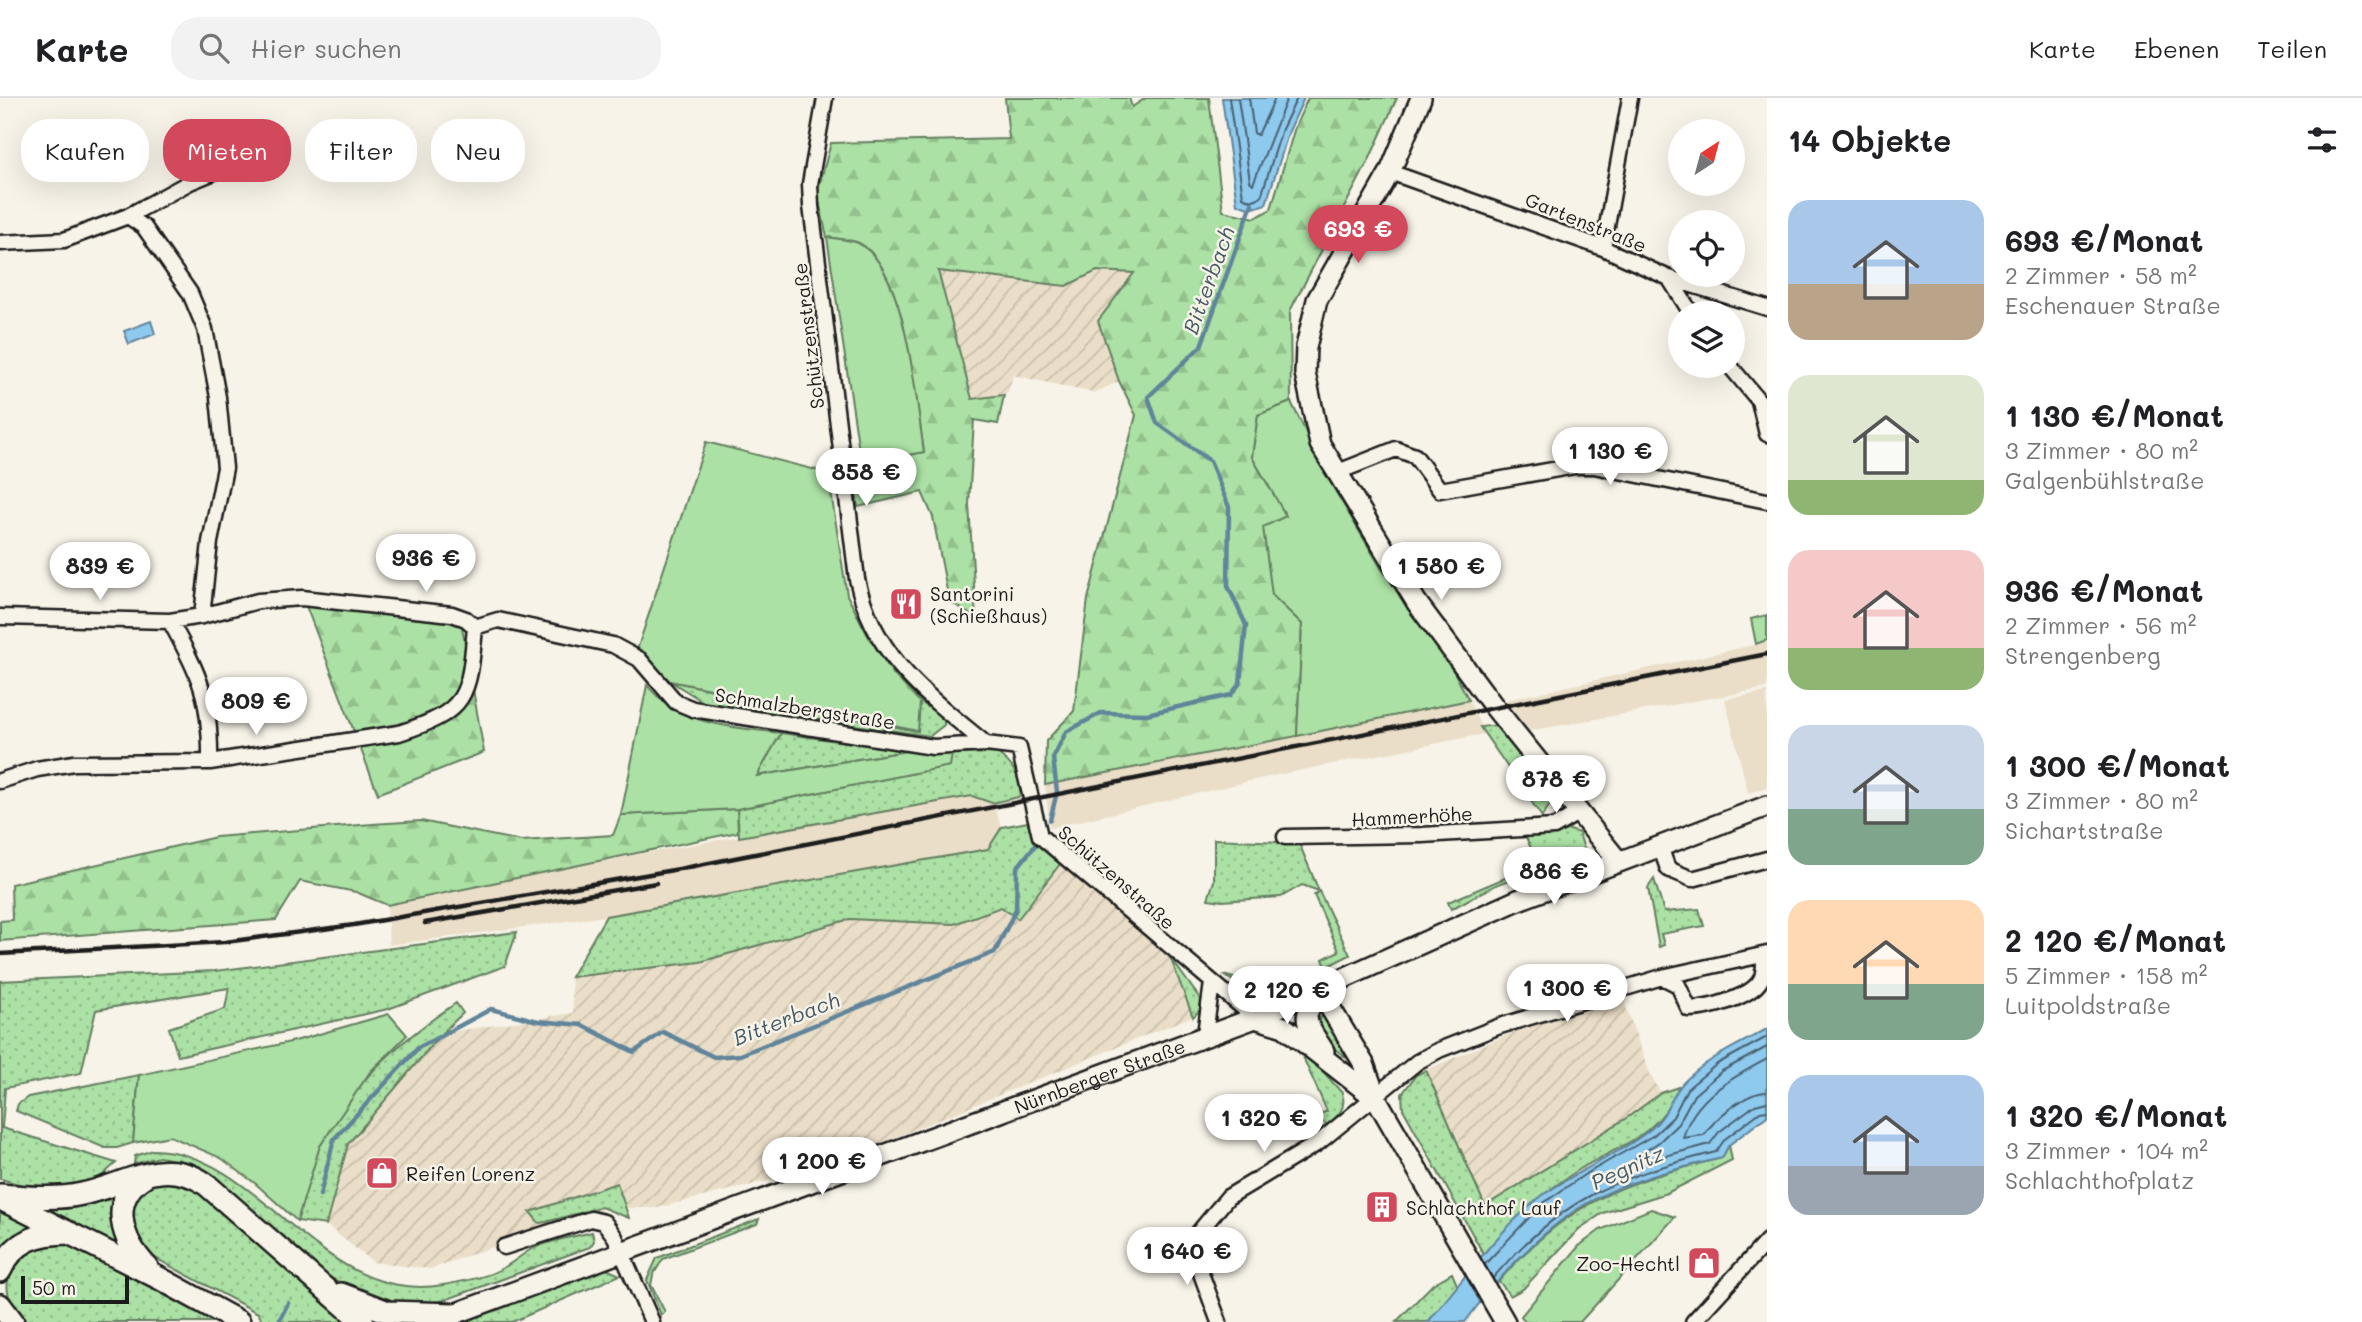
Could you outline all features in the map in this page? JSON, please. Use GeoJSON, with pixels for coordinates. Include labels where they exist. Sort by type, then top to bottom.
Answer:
{"type":"FeatureCollection","features":[{"type":"Feature","properties":{"kind":"main road"},"geometry":{"type":"LineString","coordinates":[[1421,98],[1390,172],[1329,274],[1317,300],[1306,347],[1305,373],[1320,444],[1417,603],[1492,704],[1618,861]]}},
{"type":"Feature","properties":{"kind":"main road","name":"Nürnberger Straße"},"geometry":{"type":"LineString","coordinates":[[445,1318],[543,1279],[1205,1034],[1255,1018],[1518,900],[1767,806]]}},
{"type":"Feature","properties":{"kind":"main road"},"geometry":{"type":"LineString","coordinates":[[1326,988],[1307,1007],[1306,1018],[1331,1063]]}},
{"type":"Feature","properties":{"kind":"main road"},"geometry":{"type":"LineString","coordinates":[[1326,988],[1331,1009],[1364,1064],[1376,1098],[1505,1322]]}},
{"type":"Feature","properties":{"kind":"main road"},"geometry":{"type":"LineString","coordinates":[[1255,1018],[1284,1027],[1376,1098]]}},
{"type":"Feature","properties":{"kind":"main road"},"geometry":{"type":"LineString","coordinates":[[0,1197],[51,1198],[75,1195],[150,1172],[177,1170],[197,1178],[363,1322]]}},
{"type":"Feature","properties":{"kind":"main road"},"geometry":{"type":"LineString","coordinates":[[150,1172],[140,1179],[126,1197],[121,1220],[127,1243],[159,1278]]}},
{"type":"Feature","properties":{"kind":"main road"},"geometry":{"type":"LineString","coordinates":[[0,1197],[239,1322]]}},
{"type":"Feature","properties":{"kind":"main road"},"geometry":{"type":"LineString","coordinates":[[0,1271],[10,1254],[26,1240],[46,1233],[72,1233]]}},
{"type":"Feature","properties":{"kind":"main road"},"geometry":{"type":"LineString","coordinates":[[316,1280],[356,1301],[388,1312],[445,1318]]}},
{"type":"Feature","properties":{"kind":"main road"},"geometry":{"type":"LineString","coordinates":[[0,1304],[13,1322]]}},
{"type":"Feature","properties":{"kind":"street","name":"Schützenstraße"},"geometry":{"type":"LineString","coordinates":[[825,98],[810,195],[857,579],[863,609],[885,648],[912,682],[986,744],[1020,748],[1040,836],[1255,1018]]}},
{"type":"Feature","properties":{"kind":"street"},"geometry":{"type":"LineString","coordinates":[[1603,248],[1630,98]]}},
{"type":"Feature","properties":{"kind":"street","name":"Gartenstraße"},"geometry":{"type":"LineString","coordinates":[[1390,172],[1603,248],[1668,278]]}},
{"type":"Feature","properties":{"kind":"street"},"geometry":{"type":"LineString","coordinates":[[0,243],[64,240],[128,216],[188,182]]}},
{"type":"Feature","properties":{"kind":"street"},"geometry":{"type":"LineString","coordinates":[[128,216],[144,227],[190,293],[205,329],[218,397],[225,468],[210,542],[202,617]]}},
{"type":"Feature","properties":{"kind":"street","name":"Gartenstraße"},"geometry":{"type":"LineString","coordinates":[[1698,287],[1767,308]]}},
{"type":"Feature","properties":{"kind":"street"},"geometry":{"type":"LineString","coordinates":[[1740,378],[1759,401],[1767,434]]}},
{"type":"Feature","properties":{"kind":"street"},"geometry":{"type":"LineString","coordinates":[[1338,472],[1396,449],[1415,456],[1440,490],[1575,466],[1594,466],[1767,501]]}},
{"type":"Feature","properties":{"kind":"street"},"geometry":{"type":"LineString","coordinates":[[0,617],[170,621],[202,617],[258,601],[302,598],[452,614],[475,627],[467,688],[463,698],[445,716],[399,733],[210,762],[74,763],[37,769],[0,781]]}},
{"type":"Feature","properties":{"kind":"street","name":"Schmalzbergstraße"},"geometry":{"type":"LineString","coordinates":[[475,627],[498,620],[613,645],[639,659],[676,702],[693,709],[933,747],[986,744]]}},
{"type":"Feature","properties":{"kind":"street"},"geometry":{"type":"LineString","coordinates":[[170,621],[204,689],[211,723],[210,762]]}},
{"type":"Feature","properties":{"kind":"street","name":"Hammerhöhe"},"geometry":{"type":"LineString","coordinates":[[1285,837],[1422,835],[1554,827],[1579,812]]}},
{"type":"Feature","properties":{"kind":"street"},"geometry":{"type":"LineString","coordinates":[[1660,846],[1668,869],[1692,879],[1767,859]]}},
{"type":"Feature","properties":{"kind":"street"},"geometry":{"type":"LineString","coordinates":[[1219,1322],[1199,1268],[1196,1242],[1198,1233],[1228,1196],[1318,1143],[1376,1098],[1416,1062],[1461,1041],[1662,977],[1766,955],[1762,978],[1751,990],[1724,1003],[1699,1009],[1689,1009],[1678,985],[1662,977]]}},
{"type":"Feature","properties":{"kind":"street"},"geometry":{"type":"LineString","coordinates":[[1205,1034],[1212,983]]}},
{"type":"Feature","properties":{"kind":"street"},"geometry":{"type":"LineString","coordinates":[[504,1247],[591,1219],[604,1222],[652,1322]]}},
{"type":"Feature","properties":{"kind":"street"},"geometry":{"type":"LineString","coordinates":[[1693,1322],[1767,1241]]}},
{"type":"Feature","properties":{"kind":"shaded area"},"geometry":{"type":"Polygon","coordinates":[[[938,271],[1066,286],[1097,271],[1134,273],[1098,321],[1119,381],[1094,393],[1013,375],[1009,390],[1004,395],[972,399],[938,271]]]}},
{"type":"Feature","properties":{"kind":"shaded area"},"geometry":{"type":"Polygon","coordinates":[[[1767,642],[1767,688],[1529,731],[1506,700],[1767,642]]]}},
{"type":"Feature","properties":{"kind":"shaded area"},"geometry":{"type":"Polygon","coordinates":[[[1767,692],[1767,788],[1748,793],[1725,699],[1767,692]]]}},
{"type":"Feature","properties":{"kind":"shaded area"},"geometry":{"type":"Polygon","coordinates":[[[1469,700],[1484,734],[1272,776],[1050,828],[1045,785],[1469,700]]]}},
{"type":"Feature","properties":{"kind":"shaded area"},"geometry":{"type":"Polygon","coordinates":[[[972,795],[992,803],[1002,827],[988,849],[606,916],[389,945],[387,905],[601,861],[972,795]]]}},
{"type":"Feature","properties":{"kind":"shaded area"},"geometry":{"type":"Polygon","coordinates":[[[1060,864],[1170,958],[1193,1016],[820,1168],[657,1208],[605,1208],[430,1269],[373,1262],[326,1225],[348,1144],[442,1033],[573,1013],[571,977],[700,962],[850,919],[954,924],[1002,907],[1018,919],[1060,864]]]}},
{"type":"Feature","properties":{"kind":"shaded area"},"geometry":{"type":"Polygon","coordinates":[[[1623,999],[1650,1074],[1661,1093],[1629,1117],[1485,1207],[1426,1070],[1539,1021],[1623,999]]]}},
{"type":"Feature","properties":{"kind":"green space"},"geometry":{"type":"Polygon","coordinates":[[[1005,98],[1129,98],[1132,107],[1146,98],[1209,98],[1223,211],[1255,218],[1271,209],[1295,127],[1308,98],[1397,98],[1370,158],[1290,311],[1291,402],[1258,415],[1252,457],[1287,516],[1272,595],[1302,623],[1297,736],[1045,785],[1046,741],[1074,711],[1088,599],[1136,415],[1119,381],[1098,321],[1134,273],[1097,271],[1066,286],[938,271],[972,399],[1004,395],[998,424],[974,420],[969,504],[976,618],[949,601],[933,517],[922,492],[858,507],[853,467],[924,452],[906,338],[888,279],[875,257],[859,243],[827,237],[817,193],[831,143],[1009,139],[1005,98]]]}},
{"type":"Feature","properties":{"kind":"green space"},"geometry":{"type":"Polygon","coordinates":[[[827,237],[858,243],[875,257],[888,279],[898,306],[913,370],[924,452],[861,464],[827,237]]]}},
{"type":"Feature","properties":{"kind":"green space"},"geometry":{"type":"Polygon","coordinates":[[[1291,402],[1333,487],[1381,568],[1441,648],[1469,700],[1297,736],[1302,624],[1272,595],[1263,527],[1286,516],[1252,457],[1258,415],[1291,402]]]}},
{"type":"Feature","properties":{"kind":"green space"},"geometry":{"type":"Polygon","coordinates":[[[706,442],[828,473],[847,595],[867,634],[893,674],[920,702],[918,731],[670,681],[637,650],[706,442]]]}},
{"type":"Feature","properties":{"kind":"green space"},"geometry":{"type":"Polygon","coordinates":[[[306,606],[461,621],[484,752],[378,794],[306,606]]]}},
{"type":"Feature","properties":{"kind":"green space"},"geometry":{"type":"Polygon","coordinates":[[[1767,615],[1767,640],[1756,644],[1751,619],[1767,615]]]}},
{"type":"Feature","properties":{"kind":"green space"},"geometry":{"type":"Polygon","coordinates":[[[670,681],[917,731],[920,702],[944,717],[944,725],[930,736],[707,704],[670,681]]]}},
{"type":"Feature","properties":{"kind":"green space"},"geometry":{"type":"Polygon","coordinates":[[[647,685],[660,699],[691,717],[726,726],[781,733],[757,776],[907,751],[952,754],[950,766],[737,809],[621,815],[647,685]]]}},
{"type":"Feature","properties":{"kind":"green space"},"geometry":{"type":"Polygon","coordinates":[[[1499,725],[1552,801],[1542,817],[1480,727],[1499,725]]]}},
{"type":"Feature","properties":{"kind":"green space"},"geometry":{"type":"Polygon","coordinates":[[[781,733],[907,751],[756,776],[781,733]]]}},
{"type":"Feature","properties":{"kind":"green space"},"geometry":{"type":"Polygon","coordinates":[[[997,753],[1015,772],[1023,796],[992,803],[972,796],[739,837],[737,809],[949,766],[952,754],[997,753]]]}},
{"type":"Feature","properties":{"kind":"green space"},"geometry":{"type":"Polygon","coordinates":[[[737,809],[738,832],[387,905],[356,892],[300,881],[276,920],[0,941],[0,921],[12,920],[11,884],[216,837],[421,821],[521,841],[613,835],[621,815],[737,809]]]}},
{"type":"Feature","properties":{"kind":"green space"},"geometry":{"type":"Polygon","coordinates":[[[1028,822],[1033,841],[1060,864],[1018,919],[1001,907],[954,924],[850,919],[700,962],[571,977],[606,916],[988,849],[1002,827],[1028,822]]]}},
{"type":"Feature","properties":{"kind":"green space"},"geometry":{"type":"Polygon","coordinates":[[[1570,830],[1579,833],[1584,849],[1578,854],[1496,885],[1451,909],[1448,902],[1538,864],[1525,835],[1570,830]]]}},
{"type":"Feature","properties":{"kind":"green space"},"geometry":{"type":"Polygon","coordinates":[[[1214,839],[1299,843],[1319,891],[1302,885],[1281,897],[1222,901],[1208,899],[1214,881],[1214,839]]]}},
{"type":"Feature","properties":{"kind":"green space"},"geometry":{"type":"Polygon","coordinates":[[[1654,879],[1664,912],[1699,909],[1704,926],[1661,934],[1664,945],[1659,947],[1648,888],[1654,879]]]}},
{"type":"Feature","properties":{"kind":"green space"},"geometry":{"type":"Polygon","coordinates":[[[1319,891],[1350,955],[1326,967],[1323,959],[1339,951],[1314,895],[1319,891]]]}},
{"type":"Feature","properties":{"kind":"green space"},"geometry":{"type":"Polygon","coordinates":[[[517,932],[505,966],[388,1009],[178,1056],[169,1028],[225,1009],[229,988],[96,1010],[81,1073],[5,1088],[2,1128],[116,1163],[94,1183],[42,1190],[0,1179],[0,981],[215,971],[517,932]]]}},
{"type":"Feature","properties":{"kind":"green space"},"geometry":{"type":"Polygon","coordinates":[[[1170,957],[1201,1000],[1200,1010],[1193,1017],[1170,957]]]}},
{"type":"Feature","properties":{"kind":"green space"},"geometry":{"type":"Polygon","coordinates":[[[1223,975],[1248,982],[1291,980],[1255,994],[1223,975]]]}},
{"type":"Feature","properties":{"kind":"green space"},"geometry":{"type":"Polygon","coordinates":[[[456,1003],[463,1013],[442,1033],[348,1144],[326,1225],[297,1221],[317,1153],[348,1101],[396,1048],[456,1003]]]}},
{"type":"Feature","properties":{"kind":"green space"},"geometry":{"type":"Polygon","coordinates":[[[389,1014],[407,1035],[370,1072],[320,1146],[297,1221],[256,1184],[221,1158],[170,1136],[133,1143],[139,1075],[295,1041],[389,1014]]]}},
{"type":"Feature","properties":{"kind":"green space"},"geometry":{"type":"Polygon","coordinates":[[[1325,1015],[1355,1064],[1323,1040],[1312,1022],[1325,1015]]]}},
{"type":"Feature","properties":{"kind":"green space"},"geometry":{"type":"Polygon","coordinates":[[[1285,1036],[1300,1045],[1342,1093],[1342,1107],[1327,1125],[1316,1116],[1327,1111],[1298,1046],[1291,1048],[1285,1036]]]}},
{"type":"Feature","properties":{"kind":"green space"},"geometry":{"type":"Polygon","coordinates":[[[1426,1070],[1485,1206],[1628,1117],[1661,1093],[1681,1086],[1671,1104],[1650,1128],[1553,1187],[1516,1219],[1484,1255],[1403,1109],[1402,1094],[1416,1075],[1426,1070]]]}},
{"type":"Feature","properties":{"kind":"green space"},"geometry":{"type":"Polygon","coordinates":[[[139,1075],[133,1143],[117,1148],[105,1148],[16,1111],[18,1104],[28,1097],[139,1075]]]}},
{"type":"Feature","properties":{"kind":"green space"},"geometry":{"type":"Polygon","coordinates":[[[1729,1145],[1732,1160],[1667,1193],[1603,1213],[1579,1229],[1523,1289],[1510,1296],[1499,1281],[1549,1231],[1599,1198],[1655,1176],[1722,1158],[1729,1145]]]}},
{"type":"Feature","properties":{"kind":"green space"},"geometry":{"type":"Polygon","coordinates":[[[153,1150],[192,1157],[228,1175],[326,1252],[361,1273],[399,1285],[443,1285],[472,1279],[499,1270],[530,1250],[561,1239],[592,1232],[594,1241],[590,1247],[445,1300],[413,1306],[357,1291],[327,1276],[226,1187],[193,1163],[159,1157],[134,1164],[135,1156],[153,1150]]]}},
{"type":"Feature","properties":{"kind":"green space"},"geometry":{"type":"Polygon","coordinates":[[[169,1180],[204,1194],[354,1322],[263,1322],[258,1313],[144,1252],[133,1241],[130,1204],[151,1184],[169,1180]]]}},
{"type":"Feature","properties":{"kind":"green space"},"geometry":{"type":"Polygon","coordinates":[[[617,1183],[629,1218],[601,1207],[539,1223],[530,1212],[617,1183]]]}},
{"type":"Feature","properties":{"kind":"green space"},"geometry":{"type":"Polygon","coordinates":[[[117,1188],[116,1244],[108,1243],[37,1208],[117,1188]]]}},
{"type":"Feature","properties":{"kind":"green space"},"geometry":{"type":"Polygon","coordinates":[[[1651,1209],[1675,1217],[1580,1322],[1525,1322],[1521,1316],[1579,1246],[1600,1230],[1651,1209]]]}},
{"type":"Feature","properties":{"kind":"green space"},"geometry":{"type":"Polygon","coordinates":[[[0,1211],[30,1225],[30,1230],[0,1255],[0,1211]]]}},
{"type":"Feature","properties":{"kind":"green space"},"geometry":{"type":"Polygon","coordinates":[[[759,1219],[757,1224],[663,1259],[653,1275],[651,1285],[665,1312],[661,1315],[647,1280],[657,1258],[759,1219]]]}},
{"type":"Feature","properties":{"kind":"green space"},"geometry":{"type":"Polygon","coordinates":[[[45,1241],[67,1245],[84,1252],[215,1322],[24,1322],[9,1299],[7,1283],[11,1265],[14,1256],[45,1241]]]}},
{"type":"Feature","properties":{"kind":"green space"},"geometry":{"type":"Polygon","coordinates":[[[604,1268],[620,1275],[512,1322],[461,1322],[604,1268]]]}},
{"type":"Feature","properties":{"kind":"green space"},"geometry":{"type":"Polygon","coordinates":[[[1452,1273],[1458,1287],[1428,1322],[1396,1322],[1433,1284],[1452,1273]]]}},
{"type":"Feature","properties":{"kind":"water"},"geometry":{"type":"Polygon","coordinates":[[[1222,98],[1304,98],[1289,131],[1266,204],[1251,209],[1237,204],[1222,98]]]}},
{"type":"Feature","properties":{"kind":"water"},"geometry":{"type":"Polygon","coordinates":[[[151,321],[155,334],[129,344],[124,331],[151,321]]]}},
{"type":"Feature","properties":{"kind":"water","name":"Pegnitz"},"geometry":{"type":"Polygon","coordinates":[[[1767,1029],[1767,1116],[1729,1145],[1722,1158],[1637,1181],[1589,1202],[1537,1240],[1492,1288],[1465,1322],[1428,1322],[1494,1242],[1539,1198],[1639,1138],[1657,1123],[1678,1089],[1691,1075],[1722,1053],[1767,1029]]]}},
{"type":"Feature","properties":{"kind":"waterway","name":"Bitterbach"},"geometry":{"type":"LineString","coordinates":[[1050,820],[1057,792],[1053,758],[1066,732],[1101,713],[1147,714],[1231,695],[1240,683],[1246,625],[1228,586],[1229,507],[1210,461],[1157,423],[1148,397],[1201,346],[1252,204]]}},
{"type":"Feature","properties":{"kind":"waterway","name":"Bitterbach"},"geometry":{"type":"LineString","coordinates":[[320,1195],[334,1139],[418,1048],[491,1009],[538,1021],[582,1025],[634,1052],[663,1032],[714,1057],[740,1055],[995,952],[1016,909],[1017,868],[1036,844]]}},
{"type":"Feature","properties":{"kind":"waterway","name":"Bitterbach"},"geometry":{"type":"LineString","coordinates":[[280,1319],[288,1303]]}},
{"type":"Feature","properties":{"kind":"railway"},"geometry":{"type":"LineString","coordinates":[[0,954],[225,942],[354,925],[679,869],[1767,654]]}},
{"type":"Feature","properties":{"kind":"railway"},"geometry":{"type":"LineString","coordinates":[[425,923],[656,883]]}},
{"type":"Feature","properties":{"kind":"place","name":"Santorini (Schießhaus)"},"geometry":{"type":"Point","coordinates":[906,604]}},
{"type":"Feature","properties":{"kind":"place","name":"Reifen Lorenz"},"geometry":{"type":"Point","coordinates":[382,1173]}},
{"type":"Feature","properties":{"kind":"place","name":"Schlachthof Lauf"},"geometry":{"type":"Point","coordinates":[1382,1207]}},
{"type":"Feature","properties":{"kind":"place","name":"Zoo-Hechtl"},"geometry":{"type":"Point","coordinates":[1704,1263]}}]}
